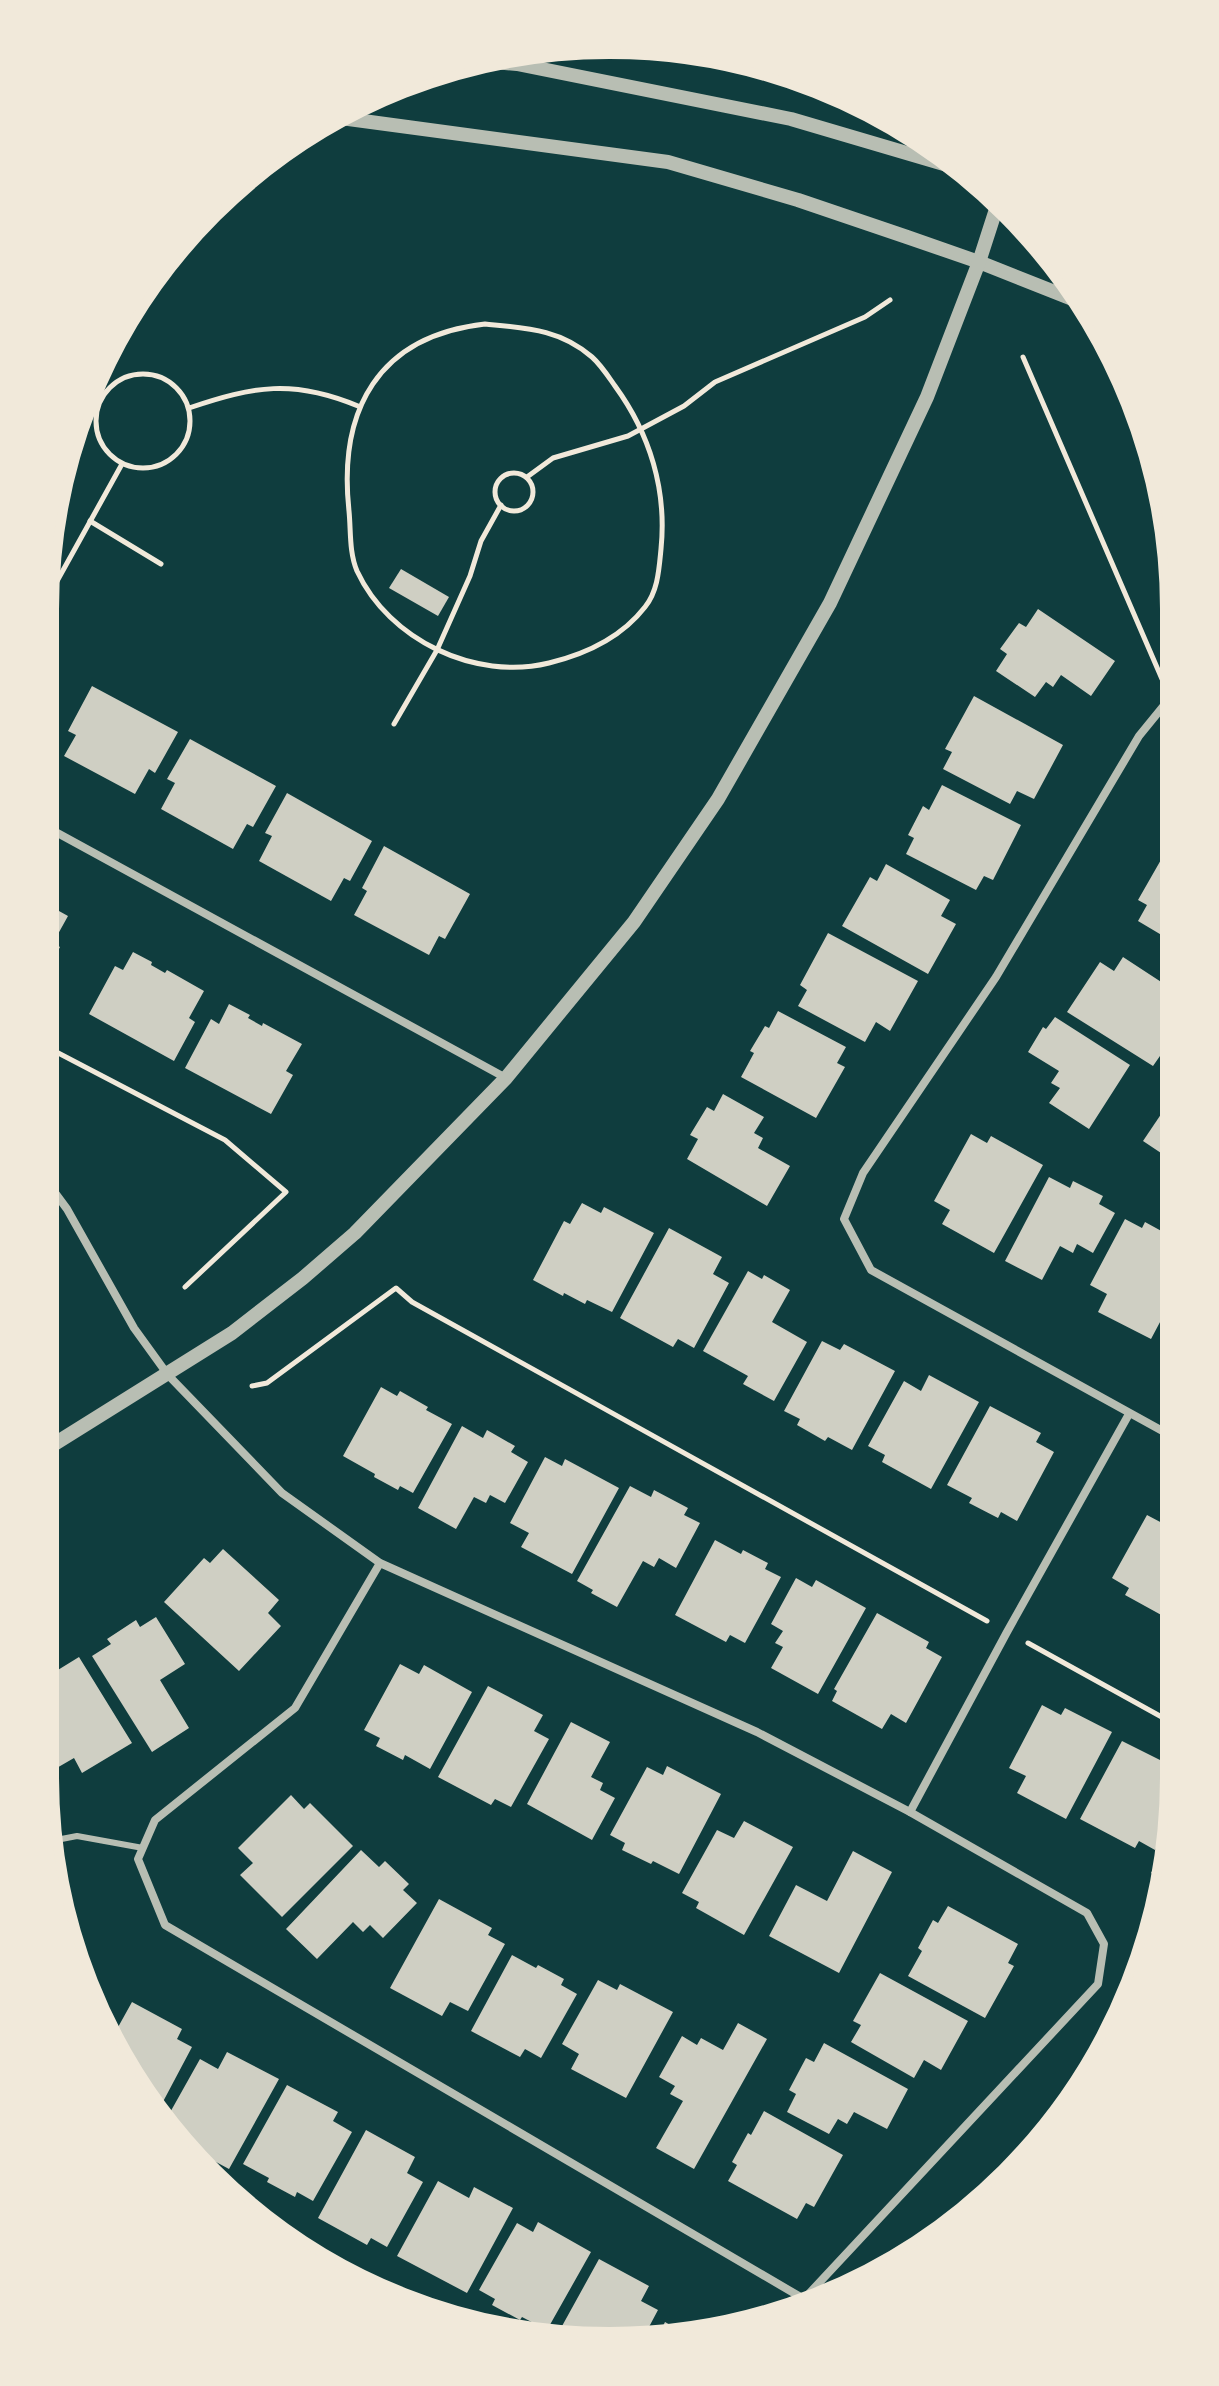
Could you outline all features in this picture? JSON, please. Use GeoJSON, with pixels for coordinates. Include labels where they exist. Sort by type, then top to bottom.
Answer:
{"type":"FeatureCollection","features":[{"type":"Feature","properties":{"kind":"street"},"geometry":{"type":"LineString","coordinates":[[510,63],[791,119],[939,162]]}},
{"type":"Feature","properties":{"kind":"street"},"geometry":{"type":"LineString","coordinates":[[349,119],[668,162],[798,200],[979,262],[1069,297]]}},
{"type":"Feature","properties":{"kind":"street"},"geometry":{"type":"LineString","coordinates":[[54,1444],[232,1333],[355,1233],[506,1078],[634,922],[718,799],[830,603],[927,397],[996,211]]}},
{"type":"Feature","properties":{"kind":"street"},"geometry":{"type":"LineString","coordinates":[[1165,706],[1139,736],[996,977],[863,1173],[844,1219],[871,1270],[1165,1433]]}},
{"type":"Feature","properties":{"kind":"street"},"geometry":{"type":"LineString","coordinates":[[54,831],[506,1078]]}},
{"type":"Feature","properties":{"kind":"street"},"geometry":{"type":"LineString","coordinates":[[54,1192],[134,1328],[168,1375],[282,1493],[380,1563],[757,1732],[910,1812],[1087,1913],[1104,1944],[1098,1984],[807,2296]]}},
{"type":"Feature","properties":{"kind":"street"},"geometry":{"type":"LineString","coordinates":[[910,1812],[1129,1414]]}},
{"type":"Feature","properties":{"kind":"street"},"geometry":{"type":"LineString","coordinates":[[380,1563],[295,1708],[155,1820],[138,1859],[165,1925],[802,2298]]}},
{"type":"Feature","properties":{"kind":"lane"},"geometry":{"type":"LineString","coordinates":[[58,1840],[77,1836],[143,1848]]}},
{"type":"Feature","properties":{"kind":"path"},"geometry":{"type":"LineString","coordinates":[[527,477],[553,458],[628,436],[684,406],[715,382],[865,317],[890,300]]}},
{"type":"Feature","properties":{"kind":"path"},"geometry":{"type":"LineString","coordinates":[[485,324],[552,332],[577,346],[593,358],[628,403],[660,482],[664,531],[656,584],[649,603],[633,622],[584,654],[530,668],[492,666],[437,650],[414,637],[371,594],[356,569],[346,486],[350,436],[358,406],[383,369],[405,350],[431,337],[463,327],[485,324]]}},
{"type":"Feature","properties":{"kind":"path"},"geometry":{"type":"LineString","coordinates":[[1023,357],[1165,682]]}},
{"type":"Feature","properties":{"kind":"path"},"geometry":{"type":"LineString","coordinates":[[137,374],[166,379],[178,388],[189,408],[190,429],[186,443],[177,455],[151,468],[122,464],[109,455],[96,428],[96,413],[110,387],[123,378],[137,374]]}},
{"type":"Feature","properties":{"kind":"path"},"geometry":{"type":"LineString","coordinates":[[189,408],[235,393],[272,388],[312,390],[358,406]]}},
{"type":"Feature","properties":{"kind":"path"},"geometry":{"type":"LineString","coordinates":[[55,585],[122,464]]}},
{"type":"Feature","properties":{"kind":"path"},"geometry":{"type":"LineString","coordinates":[[515,473],[527,477],[533,488],[532,501],[516,511],[501,505],[496,492],[500,480],[515,473]]}},
{"type":"Feature","properties":{"kind":"path"},"geometry":{"type":"LineString","coordinates":[[394,724],[437,650],[470,576],[481,541],[501,505]]}},
{"type":"Feature","properties":{"kind":"path"},"geometry":{"type":"LineString","coordinates":[[90,521],[161,564]]}},
{"type":"Feature","properties":{"kind":"path"},"geometry":{"type":"LineString","coordinates":[[54,1051],[225,1140],[286,1192],[185,1287]]}},
{"type":"Feature","properties":{"kind":"path"},"geometry":{"type":"LineString","coordinates":[[252,1386],[267,1383],[396,1288],[412,1302],[1165,1719]]}},
{"type":"Feature","properties":{"kind":"building"},"geometry":{"type":"Polygon","coordinates":[[[401,569],[449,597],[438,616],[389,588],[401,569]]]}},
{"type":"Feature","properties":{"kind":"building"},"geometry":{"type":"Polygon","coordinates":[[[1038,609],[1115,661],[1091,696],[1061,675],[1053,687],[1046,682],[1035,697],[996,671],[1007,654],[1000,649],[1019,623],[1026,627],[1038,609]]]}},
{"type":"Feature","properties":{"kind":"building"},"geometry":{"type":"Polygon","coordinates":[[[92,686],[178,732],[155,773],[149,769],[135,794],[64,756],[76,735],[68,731],[92,686]]]}},
{"type":"Feature","properties":{"kind":"building"},"geometry":{"type":"Polygon","coordinates":[[[974,696],[1063,745],[1034,799],[1017,791],[1010,804],[943,769],[952,752],[945,749],[974,696]]]}},
{"type":"Feature","properties":{"kind":"building"},"geometry":{"type":"Polygon","coordinates":[[[190,739],[276,786],[253,827],[247,824],[233,849],[161,809],[175,783],[167,779],[190,739]]]}},
{"type":"Feature","properties":{"kind":"building"},"geometry":{"type":"Polygon","coordinates":[[[942,785],[1021,825],[993,880],[984,876],[976,890],[906,854],[914,838],[908,835],[923,806],[929,810],[942,785]]]}},
{"type":"Feature","properties":{"kind":"building"},"geometry":{"type":"Polygon","coordinates":[[[287,793],[372,841],[350,881],[344,878],[331,901],[259,861],[272,836],[265,833],[287,793]]]}},
{"type":"Feature","properties":{"kind":"building"},"geometry":{"type":"Polygon","coordinates":[[[384,846],[470,894],[445,939],[439,936],[429,955],[354,915],[367,891],[362,888],[384,846]]]}},
{"type":"Feature","properties":{"kind":"building"},"geometry":{"type":"Polygon","coordinates":[[[1165,853],[1165,937],[1138,921],[1147,905],[1138,900],[1165,853]]]}},
{"type":"Feature","properties":{"kind":"building"},"geometry":{"type":"Polygon","coordinates":[[[886,864],[950,900],[941,916],[956,924],[928,974],[842,926],[870,877],[877,881],[886,864]]]}},
{"type":"Feature","properties":{"kind":"building"},"geometry":{"type":"Polygon","coordinates":[[[54,908],[68,916],[54,941],[54,908]]]}},
{"type":"Feature","properties":{"kind":"building"},"geometry":{"type":"Polygon","coordinates":[[[828,933],[918,981],[890,1031],[876,1022],[865,1042],[798,1006],[807,990],[800,985],[828,933]]]}},
{"type":"Feature","properties":{"kind":"building"},"geometry":{"type":"Polygon","coordinates":[[[54,944],[60,947],[54,958],[54,944]]]}},
{"type":"Feature","properties":{"kind":"building"},"geometry":{"type":"Polygon","coordinates":[[[133,952],[165,973],[167,970],[204,991],[189,1018],[195,1022],[174,1061],[89,1014],[115,966],[123,970],[133,952]]]}},
{"type":"Feature","properties":{"kind":"building"},"geometry":{"type":"Polygon","coordinates":[[[1123,957],[1165,984],[1165,1049],[1153,1066],[1067,1012],[1100,962],[1114,971],[1123,957]]]}},
{"type":"Feature","properties":{"kind":"building"},"geometry":{"type":"Polygon","coordinates":[[[229,1004],[250,1015],[248,1018],[262,1026],[263,1023],[302,1044],[286,1071],[293,1075],[271,1114],[185,1068],[211,1019],[219,1024],[229,1004]]]}},
{"type":"Feature","properties":{"kind":"building"},"geometry":{"type":"Polygon","coordinates":[[[778,1011],[846,1047],[837,1063],[845,1067],[816,1118],[741,1077],[754,1053],[750,1051],[778,1011]]]}},
{"type":"Feature","properties":{"kind":"building"},"geometry":{"type":"Polygon","coordinates":[[[1055,1017],[1130,1065],[1089,1129],[1049,1103],[1060,1088],[1051,1083],[1059,1071],[1028,1052],[1043,1027],[1046,1029],[1055,1017]]]}},
{"type":"Feature","properties":{"kind":"building"},"geometry":{"type":"Polygon","coordinates":[[[723,1094],[764,1117],[754,1133],[763,1138],[758,1148],[790,1166],[767,1206],[687,1159],[698,1139],[690,1135],[707,1107],[714,1111],[723,1094]]]}},
{"type":"Feature","properties":{"kind":"building"},"geometry":{"type":"Polygon","coordinates":[[[1165,1108],[1165,1156],[1143,1141],[1165,1108]]]}},
{"type":"Feature","properties":{"kind":"building"},"geometry":{"type":"Polygon","coordinates":[[[971,1134],[987,1143],[991,1136],[1043,1165],[994,1253],[942,1224],[950,1210],[934,1201],[971,1134]]]}},
{"type":"Feature","properties":{"kind":"building"},"geometry":{"type":"Polygon","coordinates":[[[1049,1177],[1070,1188],[1073,1181],[1103,1196],[1099,1204],[1115,1213],[1093,1253],[1077,1244],[1073,1253],[1060,1246],[1042,1280],[1005,1261],[1049,1177]]]}},
{"type":"Feature","properties":{"kind":"building"},"geometry":{"type":"Polygon","coordinates":[[[582,1203],[601,1213],[604,1207],[654,1233],[612,1312],[587,1300],[585,1304],[564,1293],[563,1296],[533,1280],[564,1221],[570,1224],[582,1203]]]}},
{"type":"Feature","properties":{"kind":"building"},"geometry":{"type":"Polygon","coordinates":[[[1125,1219],[1142,1228],[1145,1222],[1165,1233],[1165,1313],[1151,1339],[1098,1312],[1107,1294],[1090,1285],[1125,1219]]]}},
{"type":"Feature","properties":{"kind":"building"},"geometry":{"type":"Polygon","coordinates":[[[669,1228],[722,1257],[713,1274],[729,1283],[694,1348],[678,1339],[673,1347],[620,1318],[669,1228]]]}},
{"type":"Feature","properties":{"kind":"building"},"geometry":{"type":"Polygon","coordinates":[[[748,1271],[762,1279],[764,1275],[790,1290],[772,1322],[807,1342],[774,1401],[743,1384],[748,1376],[703,1351],[748,1271]]]}},
{"type":"Feature","properties":{"kind":"building"},"geometry":{"type":"Polygon","coordinates":[[[822,1341],[840,1350],[844,1344],[895,1371],[852,1450],[828,1437],[825,1441],[797,1425],[800,1419],[784,1411],[822,1341]]]}},
{"type":"Feature","properties":{"kind":"building"},"geometry":{"type":"Polygon","coordinates":[[[929,1375],[979,1402],[931,1489],[882,1462],[885,1455],[868,1446],[904,1381],[921,1391],[929,1375]]]}},
{"type":"Feature","properties":{"kind":"building"},"geometry":{"type":"Polygon","coordinates":[[[381,1387],[397,1396],[400,1391],[452,1424],[413,1493],[400,1486],[398,1490],[343,1456],[381,1387]]]}},
{"type":"Feature","properties":{"kind":"building"},"geometry":{"type":"Polygon","coordinates":[[[990,1406],[1041,1433],[1036,1442],[1054,1452],[1017,1521],[1001,1512],[998,1518],[969,1503],[972,1498],[947,1485],[990,1406]]]}},
{"type":"Feature","properties":{"kind":"building"},"geometry":{"type":"Polygon","coordinates":[[[462,1426],[483,1438],[487,1430],[515,1446],[511,1452],[528,1462],[505,1503],[490,1495],[486,1503],[474,1497],[456,1529],[418,1508],[462,1426]]]}},
{"type":"Feature","properties":{"kind":"building"},"geometry":{"type":"Polygon","coordinates":[[[545,1457],[562,1466],[565,1459],[619,1488],[572,1574],[521,1547],[529,1533],[510,1523],[545,1457]]]}},
{"type":"Feature","properties":{"kind":"building"},"geometry":{"type":"Polygon","coordinates":[[[630,1486],[651,1497],[654,1490],[688,1508],[684,1515],[700,1523],[676,1568],[659,1558],[654,1567],[643,1561],[617,1607],[591,1593],[593,1590],[577,1581],[630,1486]]]}},
{"type":"Feature","properties":{"kind":"building"},"geometry":{"type":"Polygon","coordinates":[[[1147,1515],[1164,1524],[1165,1617],[1125,1595],[1129,1588],[1112,1578],[1147,1515]]]}},
{"type":"Feature","properties":{"kind":"building"},"geometry":{"type":"Polygon","coordinates":[[[715,1540],[741,1554],[743,1550],[768,1563],[765,1569],[781,1577],[745,1643],[730,1635],[726,1642],[675,1615],[715,1540]]]}},
{"type":"Feature","properties":{"kind":"building"},"geometry":{"type":"Polygon","coordinates":[[[223,1549],[279,1600],[268,1613],[281,1626],[239,1671],[164,1602],[204,1558],[210,1563],[223,1549]]]}},
{"type":"Feature","properties":{"kind":"building"},"geometry":{"type":"Polygon","coordinates":[[[796,1578],[812,1587],[816,1580],[866,1608],[818,1694],[771,1668],[783,1647],[775,1643],[783,1631],[771,1624],[796,1578]]]}},
{"type":"Feature","properties":{"kind":"building"},"geometry":{"type":"Polygon","coordinates":[[[877,1613],[929,1642],[926,1648],[942,1657],[906,1723],[891,1714],[882,1729],[832,1701],[837,1691],[834,1689],[877,1613]]]}},
{"type":"Feature","properties":{"kind":"building"},"geometry":{"type":"Polygon","coordinates":[[[156,1617],[185,1664],[160,1680],[189,1728],[152,1752],[92,1656],[111,1644],[107,1639],[136,1620],[140,1627],[156,1617]]]}},
{"type":"Feature","properties":{"kind":"building"},"geometry":{"type":"Polygon","coordinates":[[[79,1657],[132,1743],[82,1773],[74,1758],[55,1769],[54,1672],[79,1657]]]}},
{"type":"Feature","properties":{"kind":"building"},"geometry":{"type":"Polygon","coordinates":[[[400,1664],[419,1674],[424,1665],[472,1692],[430,1769],[405,1755],[403,1760],[376,1746],[380,1738],[364,1730],[400,1664]]]}},
{"type":"Feature","properties":{"kind":"building"},"geometry":{"type":"Polygon","coordinates":[[[488,1686],[543,1715],[534,1731],[549,1739],[511,1807],[495,1799],[491,1805],[438,1777],[488,1686]]]}},
{"type":"Feature","properties":{"kind":"building"},"geometry":{"type":"Polygon","coordinates":[[[1042,1705],[1061,1715],[1065,1708],[1112,1732],[1066,1819],[1017,1793],[1026,1776],[1009,1768],[1042,1705]]]}},
{"type":"Feature","properties":{"kind":"building"},"geometry":{"type":"Polygon","coordinates":[[[571,1722],[610,1742],[591,1777],[603,1783],[600,1790],[615,1798],[592,1840],[527,1804],[571,1722]]]}},
{"type":"Feature","properties":{"kind":"building"},"geometry":{"type":"Polygon","coordinates":[[[1122,1741],[1165,1762],[1161,1838],[1155,1850],[1139,1841],[1135,1848],[1080,1819],[1122,1741]]]}},
{"type":"Feature","properties":{"kind":"building"},"geometry":{"type":"Polygon","coordinates":[[[667,1766],[721,1794],[679,1874],[622,1850],[625,1843],[610,1835],[647,1767],[663,1775],[667,1766]]]}},
{"type":"Feature","properties":{"kind":"building"},"geometry":{"type":"Polygon","coordinates":[[[291,1795],[304,1809],[310,1803],[353,1846],[282,1917],[240,1875],[253,1863],[238,1848],[291,1795]]]}},
{"type":"Feature","properties":{"kind":"building"},"geometry":{"type":"Polygon","coordinates":[[[744,1821],[793,1847],[744,1935],[696,1908],[699,1902],[682,1893],[717,1830],[734,1838],[744,1821]]]}},
{"type":"Feature","properties":{"kind":"building"},"geometry":{"type":"Polygon","coordinates":[[[361,1850],[379,1867],[385,1861],[409,1884],[403,1890],[417,1903],[383,1938],[370,1925],[363,1932],[353,1922],[317,1959],[286,1929],[361,1850]]]}},
{"type":"Feature","properties":{"kind":"building"},"geometry":{"type":"Polygon","coordinates":[[[853,1851],[892,1872],[839,1973],[769,1936],[796,1885],[827,1901],[853,1851]]]}},
{"type":"Feature","properties":{"kind":"building"},"geometry":{"type":"Polygon","coordinates":[[[439,1899],[492,1928],[488,1935],[505,1944],[468,2011],[450,2002],[442,2016],[390,1988],[439,1899]]]}},
{"type":"Feature","properties":{"kind":"building"},"geometry":{"type":"Polygon","coordinates":[[[948,1906],[1018,1944],[1008,1963],[1014,1966],[985,2018],[908,1976],[922,1951],[918,1948],[933,1920],[938,1923],[948,1906]]]}},
{"type":"Feature","properties":{"kind":"building"},"geometry":{"type":"Polygon","coordinates":[[[512,1955],[564,1979],[561,1985],[577,1994],[541,2058],[525,2049],[520,2057],[471,2031],[512,1955]]]}},
{"type":"Feature","properties":{"kind":"building"},"geometry":{"type":"Polygon","coordinates":[[[880,1973],[968,2021],[941,2070],[924,2060],[914,2078],[851,2042],[861,2025],[853,2021],[880,1973]]]}},
{"type":"Feature","properties":{"kind":"building"},"geometry":{"type":"Polygon","coordinates":[[[598,1980],[617,1990],[620,1984],[673,2012],[626,2098],[571,2069],[579,2054],[562,2044],[598,1980]]]}},
{"type":"Feature","properties":{"kind":"building"},"geometry":{"type":"Polygon","coordinates":[[[132,2002],[182,2029],[177,2039],[192,2047],[162,2104],[128,2054],[116,2031],[132,2002]]]}},
{"type":"Feature","properties":{"kind":"building"},"geometry":{"type":"Polygon","coordinates":[[[738,2023],[767,2039],[694,2169],[656,2148],[683,2101],[670,2094],[675,2086],[659,2077],[682,2036],[697,2045],[701,2038],[723,2050],[738,2023]]]}},
{"type":"Feature","properties":{"kind":"building"},"geometry":{"type":"Polygon","coordinates":[[[824,2043],[908,2089],[887,2129],[854,2112],[847,2124],[838,2119],[829,2134],[787,2112],[796,2094],[789,2090],[806,2058],[814,2062],[824,2043]]]}},
{"type":"Feature","properties":{"kind":"building"},"geometry":{"type":"Polygon","coordinates":[[[227,2052],[279,2079],[229,2169],[204,2156],[169,2115],[200,2059],[218,2069],[227,2052]]]}},
{"type":"Feature","properties":{"kind":"building"},"geometry":{"type":"Polygon","coordinates":[[[287,2085],[338,2112],[333,2121],[352,2132],[313,2201],[297,2192],[295,2197],[243,2164],[287,2085]]]}},
{"type":"Feature","properties":{"kind":"building"},"geometry":{"type":"Polygon","coordinates":[[[764,2111],[843,2155],[814,2207],[806,2203],[797,2219],[728,2181],[737,2165],[732,2162],[764,2111]]]}},
{"type":"Feature","properties":{"kind":"building"},"geometry":{"type":"Polygon","coordinates":[[[366,2130],[415,2157],[407,2173],[423,2182],[387,2247],[371,2238],[367,2245],[318,2218],[366,2130]]]}},
{"type":"Feature","properties":{"kind":"building"},"geometry":{"type":"Polygon","coordinates":[[[438,2181],[469,2198],[474,2187],[513,2208],[467,2293],[397,2256],[438,2181]]]}},
{"type":"Feature","properties":{"kind":"building"},"geometry":{"type":"Polygon","coordinates":[[[538,2222],[591,2252],[548,2328],[522,2317],[520,2320],[492,2305],[495,2299],[479,2290],[517,2223],[533,2232],[538,2222]]]}},
{"type":"Feature","properties":{"kind":"building"},"geometry":{"type":"Polygon","coordinates":[[[599,2259],[649,2286],[641,2301],[658,2310],[647,2331],[560,2330],[599,2259]]]}},
{"type":"Feature","properties":{"kind":"building"},"geometry":{"type":"Polygon","coordinates":[[[665,2322],[675,2328],[661,2329],[665,2322]]]}}]}
